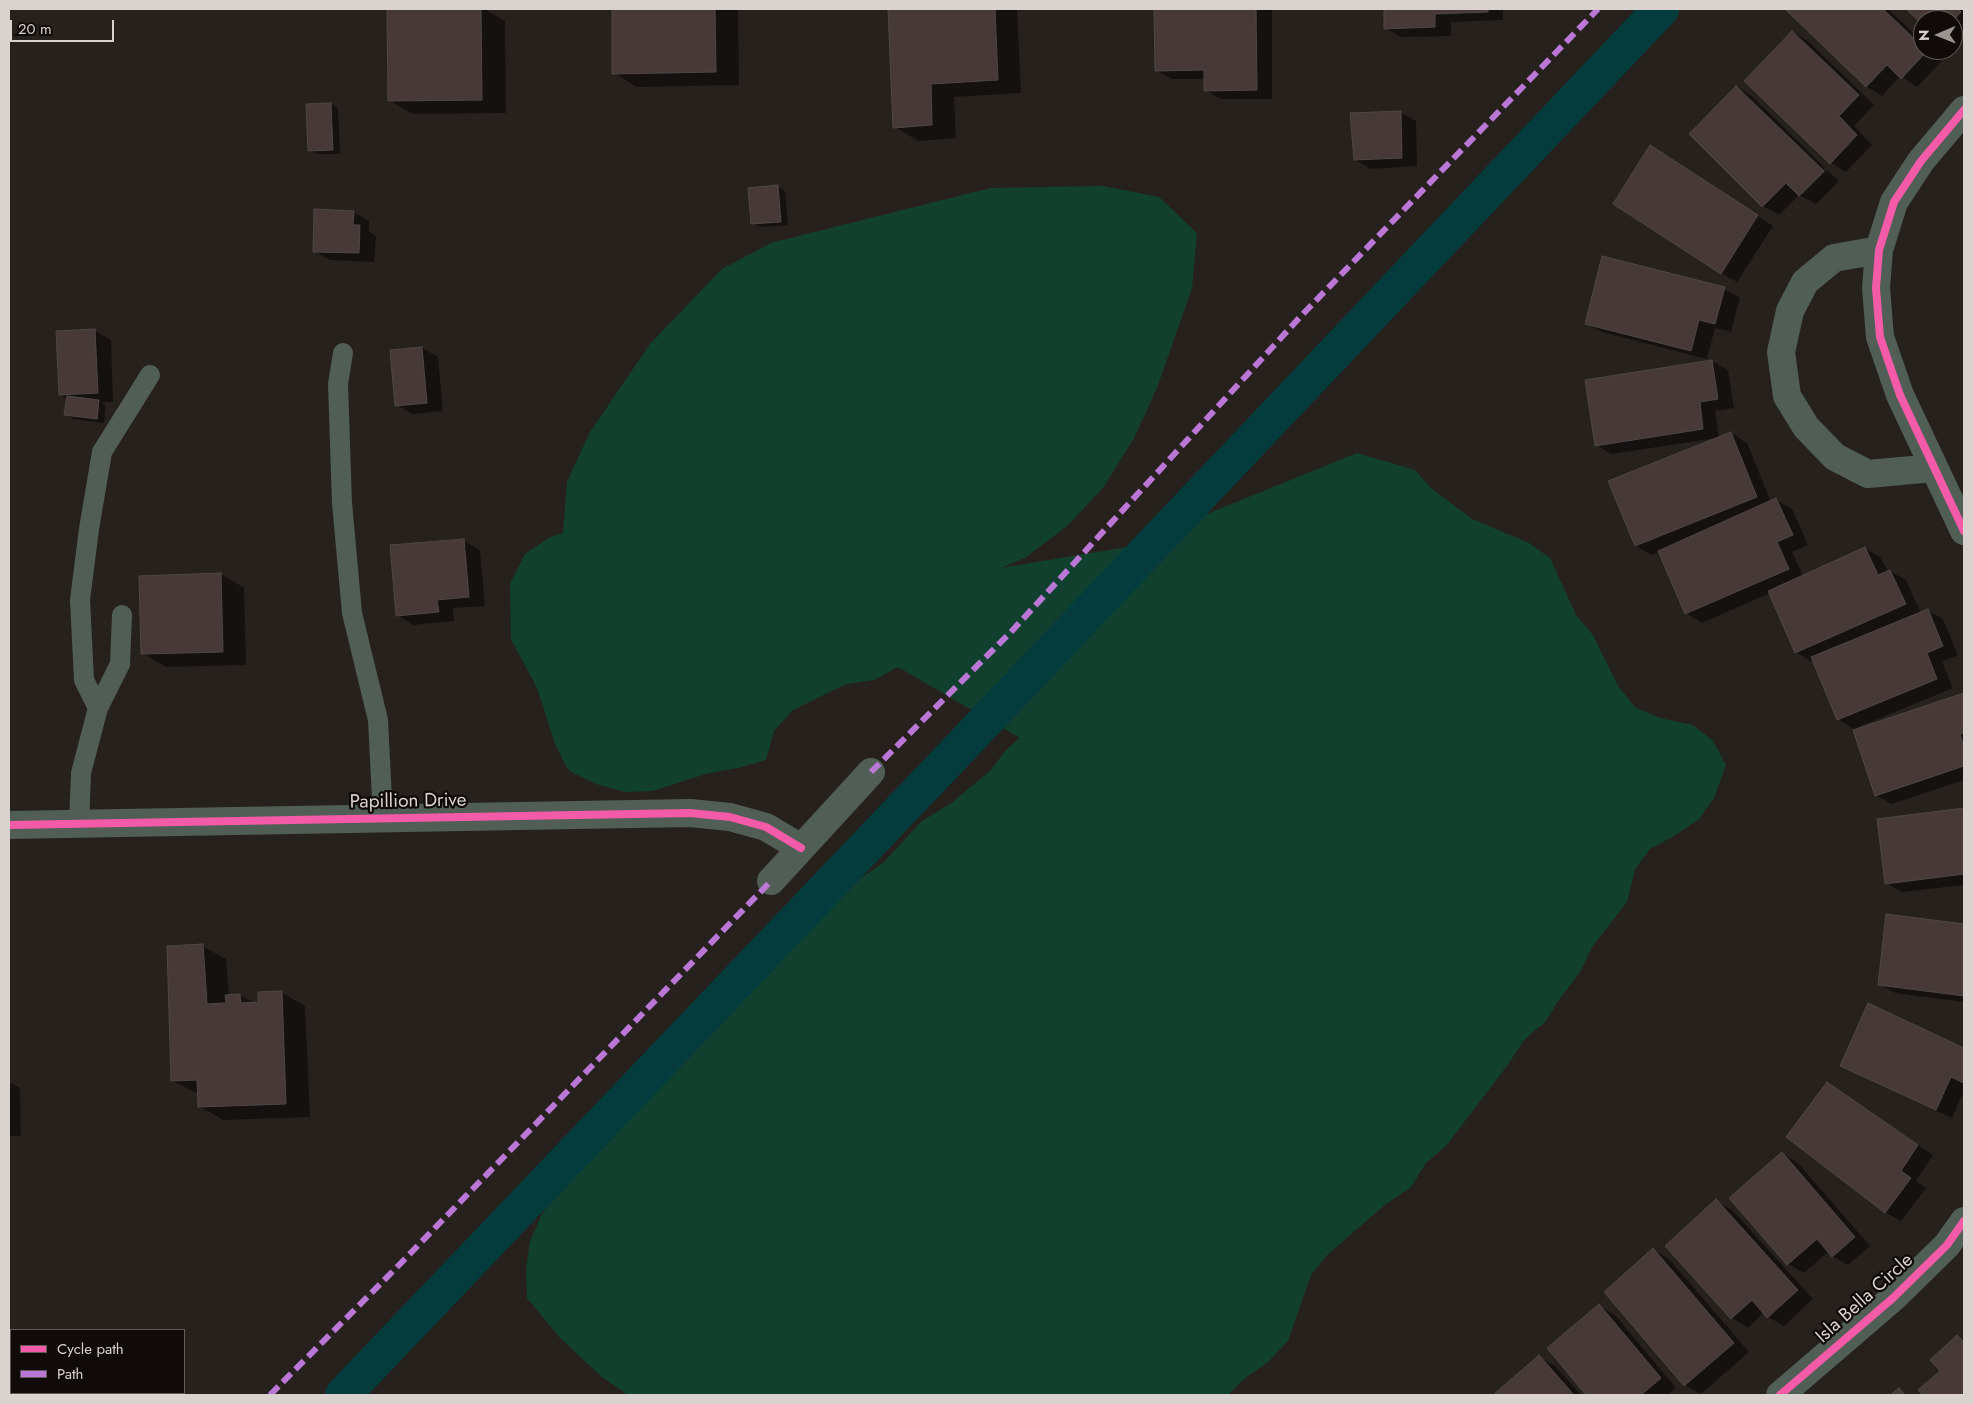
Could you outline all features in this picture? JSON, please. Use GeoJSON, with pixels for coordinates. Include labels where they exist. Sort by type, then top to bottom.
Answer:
{"type":"FeatureCollection","features":[{"type":"Feature","properties":{"kind":"street"},"geometry":{"type":"LineString","coordinates":[[1964,110],[1921,161],[1894,202],[1879,250],[1876,288],[1880,337],[1900,396],[1964,531]]}},
{"type":"Feature","properties":{"kind":"street"},"geometry":{"type":"LineString","coordinates":[[1879,250],[1834,258],[1805,282],[1790,311],[1781,352],[1787,396],[1806,427],[1835,457],[1868,474],[1934,468]]}},
{"type":"Feature","properties":{"kind":"street"},"geometry":{"type":"LineString","coordinates":[[771,880],[871,772]]}},
{"type":"Feature","properties":{"kind":"street","name":"Papillion Drive"},"geometry":{"type":"LineString","coordinates":[[9,825],[690,813],[730,817],[766,827],[801,848]]}},
{"type":"Feature","properties":{"kind":"street","name":"Isla Bella Circle"},"geometry":{"type":"LineString","coordinates":[[1780,1395],[1899,1291],[1947,1245],[1964,1221]]}},
{"type":"Feature","properties":{"kind":"lane"},"geometry":{"type":"LineString","coordinates":[[343,353],[338,384],[343,512],[352,613],[378,720],[383,819]]}},
{"type":"Feature","properties":{"kind":"lane"},"geometry":{"type":"LineString","coordinates":[[98,708],[84,680],[80,600],[89,529],[102,452],[150,375]]}},
{"type":"Feature","properties":{"kind":"lane"},"geometry":{"type":"LineString","coordinates":[[79,825],[81,773],[98,708],[120,664],[122,615]]}},
{"type":"Feature","properties":{"kind":"green space"},"geometry":{"type":"Polygon","coordinates":[[[1103,186],[1159,197],[1197,233],[1192,288],[1157,388],[1134,438],[1103,488],[1067,526],[1025,558],[1000,568],[1164,541],[1175,527],[1357,453],[1415,470],[1431,488],[1472,519],[1529,543],[1550,558],[1576,615],[1593,635],[1618,686],[1635,707],[1660,718],[1693,725],[1713,741],[1726,765],[1714,798],[1699,819],[1650,849],[1635,869],[1627,902],[1592,947],[1580,972],[1545,1022],[1525,1039],[1446,1146],[1426,1163],[1411,1187],[1386,1204],[1327,1255],[1311,1275],[1288,1341],[1268,1362],[1244,1379],[1228,1395],[628,1395],[602,1377],[560,1338],[527,1298],[526,1270],[530,1241],[541,1216],[557,1191],[589,1150],[608,1133],[656,1071],[676,1050],[704,1041],[755,975],[819,917],[834,892],[858,880],[883,863],[922,821],[950,804],[990,771],[1006,750],[1020,738],[898,667],[874,680],[846,684],[793,710],[774,731],[766,760],[738,768],[709,773],[653,791],[625,792],[596,784],[571,772],[555,744],[537,688],[511,639],[510,583],[525,554],[550,537],[563,533],[567,482],[590,432],[650,344],[722,269],[771,243],[991,188],[1103,186]]]}},
{"type":"Feature","properties":{"kind":"building"},"geometry":{"type":"Polygon","coordinates":[[[387,9],[481,9],[482,100],[388,101],[387,9]]]}},
{"type":"Feature","properties":{"kind":"building"},"geometry":{"type":"Polygon","coordinates":[[[612,9],[715,9],[716,72],[612,74],[612,9]]]}},
{"type":"Feature","properties":{"kind":"building"},"geometry":{"type":"Polygon","coordinates":[[[888,9],[995,9],[998,80],[931,84],[932,125],[893,128],[888,9]]]}},
{"type":"Feature","properties":{"kind":"building"},"geometry":{"type":"Polygon","coordinates":[[[1154,9],[1256,9],[1257,90],[1204,91],[1204,70],[1155,71],[1154,9]]]}},
{"type":"Feature","properties":{"kind":"building"},"geometry":{"type":"Polygon","coordinates":[[[1384,9],[1488,9],[1488,12],[1435,14],[1435,27],[1384,29],[1384,9]]]}},
{"type":"Feature","properties":{"kind":"building"},"geometry":{"type":"Polygon","coordinates":[[[1883,9],[1913,38],[1913,60],[1919,60],[1901,79],[1887,65],[1866,87],[1786,10],[1883,9]]]}},
{"type":"Feature","properties":{"kind":"building"},"geometry":{"type":"Polygon","coordinates":[[[1906,9],[1959,10],[1913,10],[1913,16],[1906,9]]]}},
{"type":"Feature","properties":{"kind":"building"},"geometry":{"type":"Polygon","coordinates":[[[1792,31],[1859,95],[1839,116],[1857,135],[1830,164],[1744,81],[1792,31]]]}},
{"type":"Feature","properties":{"kind":"building"},"geometry":{"type":"Polygon","coordinates":[[[1736,86],[1824,171],[1799,196],[1786,183],[1762,207],[1689,134],[1736,86]]]}},
{"type":"Feature","properties":{"kind":"building"},"geometry":{"type":"Polygon","coordinates":[[[331,103],[333,150],[308,151],[306,104],[331,103]]]}},
{"type":"Feature","properties":{"kind":"building"},"geometry":{"type":"Polygon","coordinates":[[[1401,111],[1402,158],[1354,160],[1350,113],[1401,111]]]}},
{"type":"Feature","properties":{"kind":"building"},"geometry":{"type":"Polygon","coordinates":[[[1650,145],[1758,215],[1721,274],[1613,204],[1650,145]]]}},
{"type":"Feature","properties":{"kind":"building"},"geometry":{"type":"Polygon","coordinates":[[[778,185],[781,222],[751,224],[748,188],[778,185]]]}},
{"type":"Feature","properties":{"kind":"building"},"geometry":{"type":"Polygon","coordinates":[[[314,209],[354,211],[353,225],[360,225],[359,253],[313,252],[314,209]]]}},
{"type":"Feature","properties":{"kind":"building"},"geometry":{"type":"Polygon","coordinates":[[[1602,256],[1725,287],[1715,324],[1699,320],[1691,351],[1585,324],[1602,256]]]}},
{"type":"Feature","properties":{"kind":"building"},"geometry":{"type":"Polygon","coordinates":[[[95,329],[98,393],[59,395],[56,331],[95,329]]]}},
{"type":"Feature","properties":{"kind":"building"},"geometry":{"type":"Polygon","coordinates":[[[422,347],[427,403],[395,406],[390,350],[422,347]]]}},
{"type":"Feature","properties":{"kind":"building"},"geometry":{"type":"Polygon","coordinates":[[[1712,360],[1718,399],[1700,402],[1703,429],[1595,446],[1585,380],[1712,360]]]}},
{"type":"Feature","properties":{"kind":"building"},"geometry":{"type":"Polygon","coordinates":[[[67,396],[99,400],[97,419],[64,415],[67,396]]]}},
{"type":"Feature","properties":{"kind":"building"},"geometry":{"type":"Polygon","coordinates":[[[1731,432],[1757,497],[1635,546],[1608,481],[1731,432]]]}},
{"type":"Feature","properties":{"kind":"building"},"geometry":{"type":"Polygon","coordinates":[[[1776,498],[1793,535],[1777,542],[1789,569],[1685,614],[1658,551],[1776,498]]]}},
{"type":"Feature","properties":{"kind":"building"},"geometry":{"type":"Polygon","coordinates":[[[464,539],[469,597],[437,600],[439,612],[396,616],[390,545],[464,539]]]}},
{"type":"Feature","properties":{"kind":"building"},"geometry":{"type":"Polygon","coordinates":[[[1865,547],[1878,575],[1890,570],[1906,604],[1795,653],[1768,591],[1865,547]]]}},
{"type":"Feature","properties":{"kind":"building"},"geometry":{"type":"Polygon","coordinates":[[[221,573],[223,652],[141,654],[139,576],[221,573]]]}},
{"type":"Feature","properties":{"kind":"building"},"geometry":{"type":"Polygon","coordinates":[[[1928,609],[1943,646],[1927,653],[1937,679],[1837,720],[1811,657],[1928,609]]]}},
{"type":"Feature","properties":{"kind":"building"},"geometry":{"type":"Polygon","coordinates":[[[1964,693],[1964,733],[1960,734],[1964,748],[1964,766],[1875,796],[1853,730],[1964,693]]]}},
{"type":"Feature","properties":{"kind":"building"},"geometry":{"type":"Polygon","coordinates":[[[1964,808],[1964,874],[1885,884],[1877,819],[1964,808]]]}},
{"type":"Feature","properties":{"kind":"building"},"geometry":{"type":"Polygon","coordinates":[[[1886,914],[1964,924],[1964,996],[1878,985],[1886,914]]]}},
{"type":"Feature","properties":{"kind":"building"},"geometry":{"type":"Polygon","coordinates":[[[203,944],[207,1004],[226,1003],[225,995],[240,994],[241,1003],[258,1002],[258,992],[282,991],[286,1104],[198,1107],[197,1080],[171,1081],[167,946],[203,944]]]}},
{"type":"Feature","properties":{"kind":"building"},"geometry":{"type":"Polygon","coordinates":[[[1868,1003],[1964,1048],[1964,1083],[1951,1077],[1936,1110],[1840,1066],[1868,1003]]]}},
{"type":"Feature","properties":{"kind":"building"},"geometry":{"type":"Polygon","coordinates":[[[1827,1082],[1918,1145],[1901,1171],[1911,1178],[1885,1213],[1786,1137],[1827,1082]]]}},
{"type":"Feature","properties":{"kind":"building"},"geometry":{"type":"Polygon","coordinates":[[[1782,1152],[1855,1237],[1832,1257],[1817,1239],[1787,1265],[1729,1198],[1782,1152]]]}},
{"type":"Feature","properties":{"kind":"building"},"geometry":{"type":"Polygon","coordinates":[[[1716,1199],[1798,1290],[1767,1318],[1752,1300],[1731,1319],[1665,1246],[1716,1199]]]}},
{"type":"Feature","properties":{"kind":"building"},"geometry":{"type":"Polygon","coordinates":[[[1653,1248],[1734,1343],[1684,1386],[1604,1292],[1653,1248]]]}},
{"type":"Feature","properties":{"kind":"building"},"geometry":{"type":"Polygon","coordinates":[[[1599,1304],[1661,1378],[1641,1395],[1586,1395],[1547,1348],[1599,1304]]]}},
{"type":"Feature","properties":{"kind":"building"},"geometry":{"type":"Polygon","coordinates":[[[1957,1335],[1964,1342],[1964,1395],[1923,1395],[1918,1390],[1940,1371],[1930,1360],[1957,1335]]]}},
{"type":"Feature","properties":{"kind":"building"},"geometry":{"type":"Polygon","coordinates":[[[1539,1355],[1574,1395],[1493,1395],[1539,1355]]]}},
{"type":"Feature","properties":{"kind":"building"},"geometry":{"type":"Polygon","coordinates":[[[1899,1388],[1905,1395],[1890,1395],[1899,1388]]]}},
{"type":"Feature","properties":{"kind":"waterway"},"geometry":{"type":"LineString","coordinates":[[343,1395],[1661,9]]}},
{"type":"Feature","properties":{"kind":"marked path"},"geometry":{"type":"LineString","coordinates":[[871,772],[1011,632],[1301,316],[1598,9]]}},
{"type":"Feature","properties":{"kind":"marked path"},"geometry":{"type":"LineString","coordinates":[[270,1395],[402,1262],[771,881]]}},
{"type":"Feature","properties":{"kind":"cycle path"},"geometry":{"type":"LineString","coordinates":[[1964,110],[1921,161],[1894,202],[1879,250],[1876,288],[1880,337],[1900,395],[1964,531]]}},
{"type":"Feature","properties":{"kind":"cycle path"},"geometry":{"type":"LineString","coordinates":[[9,825],[690,813],[730,817],[766,827],[801,848]]}},
{"type":"Feature","properties":{"kind":"cycle path"},"geometry":{"type":"LineString","coordinates":[[1780,1395],[1893,1298],[1947,1245],[1964,1221]]}}]}
